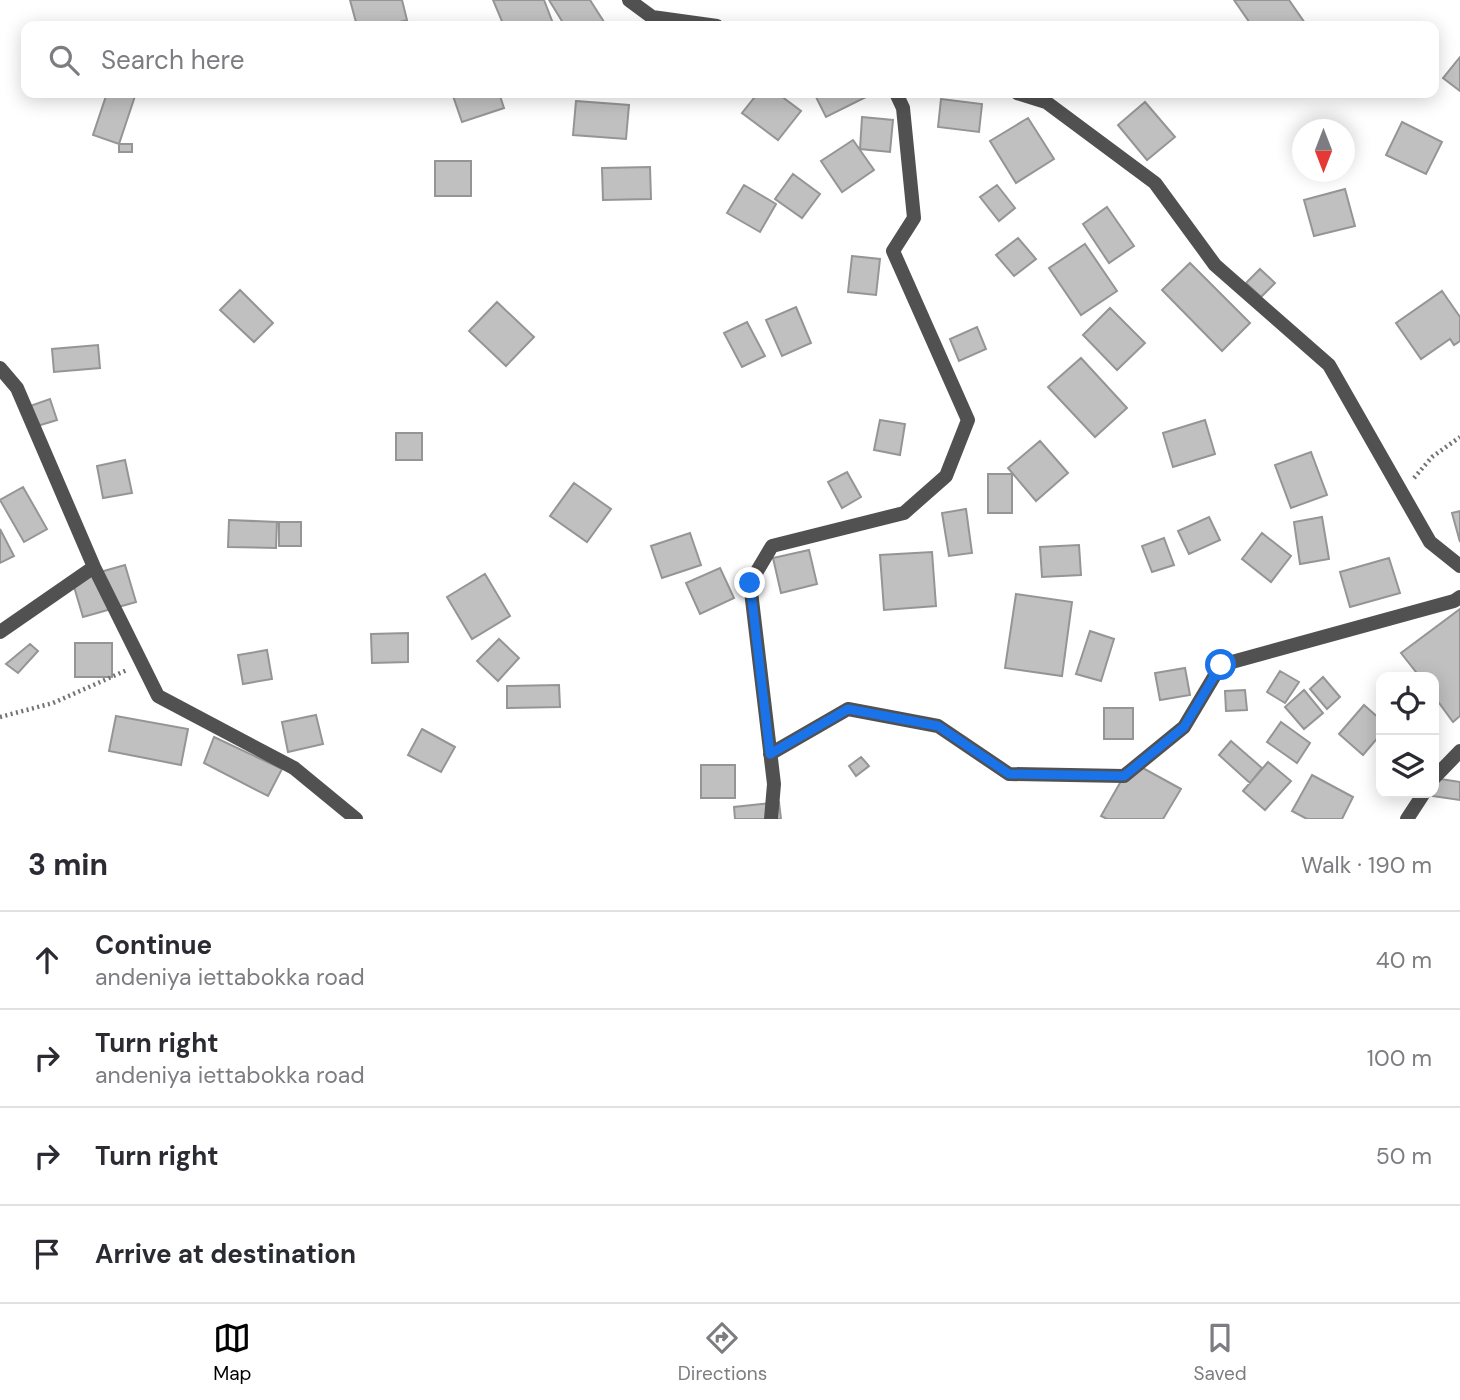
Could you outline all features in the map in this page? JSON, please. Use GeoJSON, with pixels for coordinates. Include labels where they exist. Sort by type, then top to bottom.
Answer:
{"type":"FeatureCollection","features":[{"type":"Feature","properties":{"kind":"street"},"geometry":{"type":"LineString","coordinates":[[629,0],[652,17],[681,21]]}},
{"type":"Feature","properties":{"kind":"street"},"geometry":{"type":"LineString","coordinates":[[771,819],[774,784],[750,583],[772,546],[904,513],[946,476],[968,420],[893,251],[914,218],[903,108],[898,98]]}},
{"type":"Feature","properties":{"kind":"street"},"geometry":{"type":"LineString","coordinates":[[1033,98],[1046,102],[1155,183],[1214,265],[1329,365],[1430,542],[1460,566]]}},
{"type":"Feature","properties":{"kind":"street"},"geometry":{"type":"LineString","coordinates":[[0,368],[17,388],[94,567],[158,696],[294,768],[356,819]]}},
{"type":"Feature","properties":{"kind":"street"},"geometry":{"type":"LineString","coordinates":[[0,632],[94,567]]}},
{"type":"Feature","properties":{"kind":"street"},"geometry":{"type":"LineString","coordinates":[[770,754],[848,709],[938,726],[1009,774],[1124,776],[1184,727],[1221,665],[1454,601],[1460,597]]}},
{"type":"Feature","properties":{"kind":"street"},"geometry":{"type":"LineString","coordinates":[[1439,773],[1460,751]]}},
{"type":"Feature","properties":{"kind":"street"},"geometry":{"type":"LineString","coordinates":[[1408,819],[1421,798]]}},
{"type":"Feature","properties":{"kind":"path"},"geometry":{"type":"LineString","coordinates":[[1401,492],[1432,457],[1460,437]]}},
{"type":"Feature","properties":{"kind":"path"},"geometry":{"type":"LineString","coordinates":[[0,717],[52,703],[141,664]]}},
{"type":"Feature","properties":{"kind":"building"},"geometry":{"type":"Polygon","coordinates":[[[350,0],[402,0],[407,20],[403,21],[356,21],[350,0]]]}},
{"type":"Feature","properties":{"kind":"building"},"geometry":{"type":"Polygon","coordinates":[[[493,0],[544,0],[552,21],[502,21],[493,0]]]}},
{"type":"Feature","properties":{"kind":"building"},"geometry":{"type":"Polygon","coordinates":[[[549,0],[590,0],[603,21],[562,21],[549,0]]]}},
{"type":"Feature","properties":{"kind":"building"},"geometry":{"type":"Polygon","coordinates":[[[1234,0],[1289,0],[1304,21],[1249,21],[1234,0]]]}},
{"type":"Feature","properties":{"kind":"building"},"geometry":{"type":"Polygon","coordinates":[[[1460,57],[1460,91],[1443,78],[1460,57]]]}},
{"type":"Feature","properties":{"kind":"building"},"geometry":{"type":"Polygon","coordinates":[[[105,98],[134,98],[119,144],[93,135],[105,98]]]}},
{"type":"Feature","properties":{"kind":"building"},"geometry":{"type":"Polygon","coordinates":[[[454,98],[501,98],[504,108],[462,122],[454,98]]]}},
{"type":"Feature","properties":{"kind":"building"},"geometry":{"type":"Polygon","coordinates":[[[754,98],[784,98],[801,111],[778,140],[742,113],[754,98]]]}},
{"type":"Feature","properties":{"kind":"building"},"geometry":{"type":"Polygon","coordinates":[[[816,98],[864,98],[826,117],[816,98]]]}},
{"type":"Feature","properties":{"kind":"building"},"geometry":{"type":"Polygon","coordinates":[[[941,99],[982,104],[979,132],[938,127],[941,99]]]}},
{"type":"Feature","properties":{"kind":"building"},"geometry":{"type":"Polygon","coordinates":[[[576,101],[629,105],[626,139],[573,135],[576,101]]]}},
{"type":"Feature","properties":{"kind":"building"},"geometry":{"type":"Polygon","coordinates":[[[1145,102],[1175,137],[1147,160],[1118,125],[1145,102]]]}},
{"type":"Feature","properties":{"kind":"building"},"geometry":{"type":"Polygon","coordinates":[[[862,117],[893,120],[890,152],[860,149],[862,117]]]}},
{"type":"Feature","properties":{"kind":"building"},"geometry":{"type":"Polygon","coordinates":[[[1028,118],[1054,159],[1016,183],[990,141],[1028,118]]]}},
{"type":"Feature","properties":{"kind":"building"},"geometry":{"type":"Polygon","coordinates":[[[1402,122],[1442,142],[1426,174],[1386,155],[1402,122]]]}},
{"type":"Feature","properties":{"kind":"building"},"geometry":{"type":"Polygon","coordinates":[[[853,140],[874,170],[842,192],[821,161],[853,140]]]}},
{"type":"Feature","properties":{"kind":"building"},"geometry":{"type":"Polygon","coordinates":[[[119,144],[132,144],[132,152],[119,152],[119,144]]]}},
{"type":"Feature","properties":{"kind":"building"},"geometry":{"type":"Polygon","coordinates":[[[435,161],[471,161],[471,196],[435,196],[435,161]]]}},
{"type":"Feature","properties":{"kind":"building"},"geometry":{"type":"Polygon","coordinates":[[[650,167],[651,199],[603,200],[602,168],[650,167]]]}},
{"type":"Feature","properties":{"kind":"building"},"geometry":{"type":"Polygon","coordinates":[[[793,174],[820,194],[802,218],[775,199],[793,174]]]}},
{"type":"Feature","properties":{"kind":"building"},"geometry":{"type":"Polygon","coordinates":[[[744,185],[776,204],[760,232],[727,213],[744,185]]]}},
{"type":"Feature","properties":{"kind":"building"},"geometry":{"type":"Polygon","coordinates":[[[997,185],[1015,208],[999,221],[980,197],[997,185]]]}},
{"type":"Feature","properties":{"kind":"building"},"geometry":{"type":"Polygon","coordinates":[[[1345,189],[1355,226],[1314,236],[1304,200],[1345,189]]]}},
{"type":"Feature","properties":{"kind":"building"},"geometry":{"type":"Polygon","coordinates":[[[1107,207],[1134,246],[1109,263],[1083,224],[1107,207]]]}},
{"type":"Feature","properties":{"kind":"building"},"geometry":{"type":"Polygon","coordinates":[[[1018,238],[1036,259],[1014,276],[996,255],[1018,238]]]}},
{"type":"Feature","properties":{"kind":"building"},"geometry":{"type":"Polygon","coordinates":[[[1085,244],[1117,291],[1081,315],[1049,268],[1085,244]]]}},
{"type":"Feature","properties":{"kind":"building"},"geometry":{"type":"Polygon","coordinates":[[[852,256],[880,259],[876,295],[848,292],[852,256]]]}},
{"type":"Feature","properties":{"kind":"building"},"geometry":{"type":"Polygon","coordinates":[[[1190,263],[1250,323],[1222,351],[1162,290],[1190,263]]]}},
{"type":"Feature","properties":{"kind":"building"},"geometry":{"type":"Polygon","coordinates":[[[1260,269],[1275,283],[1261,297],[1246,283],[1260,269]]]}},
{"type":"Feature","properties":{"kind":"building"},"geometry":{"type":"Polygon","coordinates":[[[240,290],[273,323],[254,342],[220,310],[240,290]]]}},
{"type":"Feature","properties":{"kind":"building"},"geometry":{"type":"Polygon","coordinates":[[[1442,291],[1460,317],[1460,341],[1454,345],[1450,339],[1421,359],[1396,323],[1442,291]]]}},
{"type":"Feature","properties":{"kind":"building"},"geometry":{"type":"Polygon","coordinates":[[[497,302],[534,337],[506,366],[469,331],[497,302]]]}},
{"type":"Feature","properties":{"kind":"building"},"geometry":{"type":"Polygon","coordinates":[[[796,307],[811,343],[782,356],[766,320],[796,307]]]}},
{"type":"Feature","properties":{"kind":"building"},"geometry":{"type":"Polygon","coordinates":[[[1110,308],[1145,343],[1117,370],[1083,335],[1110,308]]]}},
{"type":"Feature","properties":{"kind":"building"},"geometry":{"type":"Polygon","coordinates":[[[747,322],[765,356],[742,367],[724,333],[747,322]]]}},
{"type":"Feature","properties":{"kind":"building"},"geometry":{"type":"Polygon","coordinates":[[[977,327],[986,349],[959,361],[950,339],[977,327]]]}},
{"type":"Feature","properties":{"kind":"building"},"geometry":{"type":"Polygon","coordinates":[[[98,345],[100,368],[54,372],[52,349],[98,345]]]}},
{"type":"Feature","properties":{"kind":"building"},"geometry":{"type":"Polygon","coordinates":[[[1081,358],[1127,408],[1095,437],[1048,387],[1081,358]]]}},
{"type":"Feature","properties":{"kind":"building"},"geometry":{"type":"Polygon","coordinates":[[[50,399],[57,420],[34,427],[27,407],[50,399]]]}},
{"type":"Feature","properties":{"kind":"building"},"geometry":{"type":"Polygon","coordinates":[[[880,420],[905,424],[900,455],[874,450],[880,420]]]}},
{"type":"Feature","properties":{"kind":"building"},"geometry":{"type":"Polygon","coordinates":[[[1205,420],[1215,454],[1173,467],[1163,433],[1205,420]]]}},
{"type":"Feature","properties":{"kind":"building"},"geometry":{"type":"Polygon","coordinates":[[[396,433],[422,433],[422,460],[396,460],[396,433]]]}},
{"type":"Feature","properties":{"kind":"building"},"geometry":{"type":"Polygon","coordinates":[[[1040,441],[1068,473],[1036,501],[1008,468],[1040,441]]]}},
{"type":"Feature","properties":{"kind":"building"},"geometry":{"type":"Polygon","coordinates":[[[1311,452],[1327,495],[1291,508],[1275,465],[1311,452]]]}},
{"type":"Feature","properties":{"kind":"building"},"geometry":{"type":"Polygon","coordinates":[[[125,460],[132,493],[103,498],[97,466],[125,460]]]}},
{"type":"Feature","properties":{"kind":"building"},"geometry":{"type":"Polygon","coordinates":[[[847,472],[861,497],[842,508],[828,482],[847,472]]]}},
{"type":"Feature","properties":{"kind":"building"},"geometry":{"type":"Polygon","coordinates":[[[988,474],[1012,474],[1012,513],[988,513],[988,474]]]}},
{"type":"Feature","properties":{"kind":"building"},"geometry":{"type":"Polygon","coordinates":[[[574,483],[611,509],[587,542],[550,516],[574,483]]]}},
{"type":"Feature","properties":{"kind":"building"},"geometry":{"type":"Polygon","coordinates":[[[23,487],[47,529],[24,542],[0,500],[23,487]]]}},
{"type":"Feature","properties":{"kind":"building"},"geometry":{"type":"Polygon","coordinates":[[[966,509],[972,553],[949,556],[942,513],[966,509]]]}},
{"type":"Feature","properties":{"kind":"building"},"geometry":{"type":"Polygon","coordinates":[[[1460,511],[1460,542],[1452,513],[1460,511]]]}},
{"type":"Feature","properties":{"kind":"building"},"geometry":{"type":"Polygon","coordinates":[[[1209,517],[1220,540],[1189,554],[1178,531],[1209,517]]]}},
{"type":"Feature","properties":{"kind":"building"},"geometry":{"type":"Polygon","coordinates":[[[1322,517],[1329,559],[1300,564],[1294,522],[1322,517]]]}},
{"type":"Feature","properties":{"kind":"building"},"geometry":{"type":"Polygon","coordinates":[[[229,520],[277,522],[276,548],[228,547],[229,520]]]}},
{"type":"Feature","properties":{"kind":"building"},"geometry":{"type":"Polygon","coordinates":[[[279,522],[301,522],[301,546],[279,546],[279,522]]]}},
{"type":"Feature","properties":{"kind":"building"},"geometry":{"type":"Polygon","coordinates":[[[0,529],[14,556],[0,563],[0,529]]]}},
{"type":"Feature","properties":{"kind":"building"},"geometry":{"type":"Polygon","coordinates":[[[690,533],[701,565],[662,578],[651,546],[690,533]]]}},
{"type":"Feature","properties":{"kind":"building"},"geometry":{"type":"Polygon","coordinates":[[[1262,533],[1291,556],[1271,582],[1242,559],[1262,533]]]}},
{"type":"Feature","properties":{"kind":"building"},"geometry":{"type":"Polygon","coordinates":[[[1164,538],[1174,565],[1152,572],[1142,546],[1164,538]]]}},
{"type":"Feature","properties":{"kind":"building"},"geometry":{"type":"Polygon","coordinates":[[[1079,545],[1081,575],[1042,577],[1040,547],[1079,545]]]}},
{"type":"Feature","properties":{"kind":"building"},"geometry":{"type":"Polygon","coordinates":[[[809,550],[817,584],[781,593],[773,558],[809,550]]]}},
{"type":"Feature","properties":{"kind":"building"},"geometry":{"type":"Polygon","coordinates":[[[932,552],[936,606],[884,610],[880,555],[932,552]]]}},
{"type":"Feature","properties":{"kind":"building"},"geometry":{"type":"Polygon","coordinates":[[[1389,558],[1400,593],[1350,607],[1340,572],[1389,558]]]}},
{"type":"Feature","properties":{"kind":"building"},"geometry":{"type":"Polygon","coordinates":[[[125,565],[136,602],[83,617],[72,580],[125,565]]]}},
{"type":"Feature","properties":{"kind":"building"},"geometry":{"type":"Polygon","coordinates":[[[720,568],[734,598],[700,614],[686,583],[720,568]]]}},
{"type":"Feature","properties":{"kind":"building"},"geometry":{"type":"Polygon","coordinates":[[[485,574],[510,616],[472,639],[447,597],[485,574]]]}},
{"type":"Feature","properties":{"kind":"building"},"geometry":{"type":"Polygon","coordinates":[[[1016,594],[1072,602],[1062,676],[1005,668],[1016,594]]]}},
{"type":"Feature","properties":{"kind":"building"},"geometry":{"type":"Polygon","coordinates":[[[1460,609],[1460,716],[1453,722],[1439,703],[1439,672],[1416,672],[1401,653],[1460,609]]]}},
{"type":"Feature","properties":{"kind":"building"},"geometry":{"type":"Polygon","coordinates":[[[1090,631],[1114,639],[1101,681],[1076,674],[1090,631]]]}},
{"type":"Feature","properties":{"kind":"building"},"geometry":{"type":"Polygon","coordinates":[[[408,633],[408,662],[372,663],[371,634],[408,633]]]}},
{"type":"Feature","properties":{"kind":"building"},"geometry":{"type":"Polygon","coordinates":[[[499,639],[519,658],[498,681],[477,661],[499,639]]]}},
{"type":"Feature","properties":{"kind":"building"},"geometry":{"type":"Polygon","coordinates":[[[75,643],[112,643],[112,677],[75,677],[75,643]]]}},
{"type":"Feature","properties":{"kind":"building"},"geometry":{"type":"Polygon","coordinates":[[[30,644],[38,651],[18,673],[6,664],[30,644]]]}},
{"type":"Feature","properties":{"kind":"building"},"geometry":{"type":"Polygon","coordinates":[[[267,650],[272,679],[243,684],[238,655],[267,650]]]}},
{"type":"Feature","properties":{"kind":"building"},"geometry":{"type":"Polygon","coordinates":[[[1185,668],[1190,695],[1160,700],[1155,673],[1185,668]]]}},
{"type":"Feature","properties":{"kind":"building"},"geometry":{"type":"Polygon","coordinates":[[[1280,671],[1299,682],[1285,703],[1267,692],[1280,671]]]}},
{"type":"Feature","properties":{"kind":"building"},"geometry":{"type":"Polygon","coordinates":[[[1323,677],[1340,697],[1327,709],[1310,689],[1323,677]]]}},
{"type":"Feature","properties":{"kind":"building"},"geometry":{"type":"Polygon","coordinates":[[[559,685],[560,707],[507,708],[507,686],[559,685]]]}},
{"type":"Feature","properties":{"kind":"building"},"geometry":{"type":"Polygon","coordinates":[[[1245,690],[1247,710],[1226,711],[1225,691],[1245,690]]]}},
{"type":"Feature","properties":{"kind":"building"},"geometry":{"type":"Polygon","coordinates":[[[1304,690],[1323,713],[1304,729],[1285,707],[1304,690]]]}},
{"type":"Feature","properties":{"kind":"building"},"geometry":{"type":"Polygon","coordinates":[[[1364,705],[1376,716],[1376,740],[1363,755],[1339,734],[1364,705]]]}},
{"type":"Feature","properties":{"kind":"building"},"geometry":{"type":"Polygon","coordinates":[[[1104,708],[1133,708],[1133,739],[1104,739],[1104,708]]]}},
{"type":"Feature","properties":{"kind":"building"},"geometry":{"type":"Polygon","coordinates":[[[316,715],[323,744],[288,752],[282,722],[316,715]]]}},
{"type":"Feature","properties":{"kind":"building"},"geometry":{"type":"Polygon","coordinates":[[[116,716],[188,729],[181,765],[109,751],[116,716]]]}},
{"type":"Feature","properties":{"kind":"building"},"geometry":{"type":"Polygon","coordinates":[[[1281,722],[1310,743],[1297,763],[1267,742],[1281,722]]]}},
{"type":"Feature","properties":{"kind":"building"},"geometry":{"type":"Polygon","coordinates":[[[422,729],[455,747],[441,772],[408,755],[422,729]]]}},
{"type":"Feature","properties":{"kind":"building"},"geometry":{"type":"Polygon","coordinates":[[[214,737],[282,769],[268,796],[204,763],[214,737]]]}},
{"type":"Feature","properties":{"kind":"building"},"geometry":{"type":"Polygon","coordinates":[[[1231,741],[1262,768],[1250,783],[1219,755],[1231,741]]]}},
{"type":"Feature","properties":{"kind":"building"},"geometry":{"type":"Polygon","coordinates":[[[861,757],[869,766],[856,776],[849,766],[861,757]]]}},
{"type":"Feature","properties":{"kind":"building"},"geometry":{"type":"Polygon","coordinates":[[[1132,762],[1181,789],[1163,819],[1107,819],[1101,816],[1132,762]]]}},
{"type":"Feature","properties":{"kind":"building"},"geometry":{"type":"Polygon","coordinates":[[[1268,762],[1291,781],[1265,810],[1243,791],[1268,762]]]}},
{"type":"Feature","properties":{"kind":"building"},"geometry":{"type":"Polygon","coordinates":[[[701,765],[735,765],[735,798],[701,798],[701,765]]]}},
{"type":"Feature","properties":{"kind":"building"},"geometry":{"type":"Polygon","coordinates":[[[1312,775],[1353,797],[1342,819],[1307,819],[1292,811],[1312,775]]]}},
{"type":"Feature","properties":{"kind":"building"},"geometry":{"type":"Polygon","coordinates":[[[1439,779],[1460,782],[1460,800],[1439,797],[1439,779]]]}},
{"type":"Feature","properties":{"kind":"building"},"geometry":{"type":"Polygon","coordinates":[[[779,802],[781,819],[735,819],[734,807],[779,802]]]}},
{"type":"Feature","properties":{"kind":"route"},"geometry":{"type":"LineString","coordinates":[[750,583],[770,754],[848,709],[938,726],[1009,774],[1124,776],[1184,727],[1221,665]]}}]}
